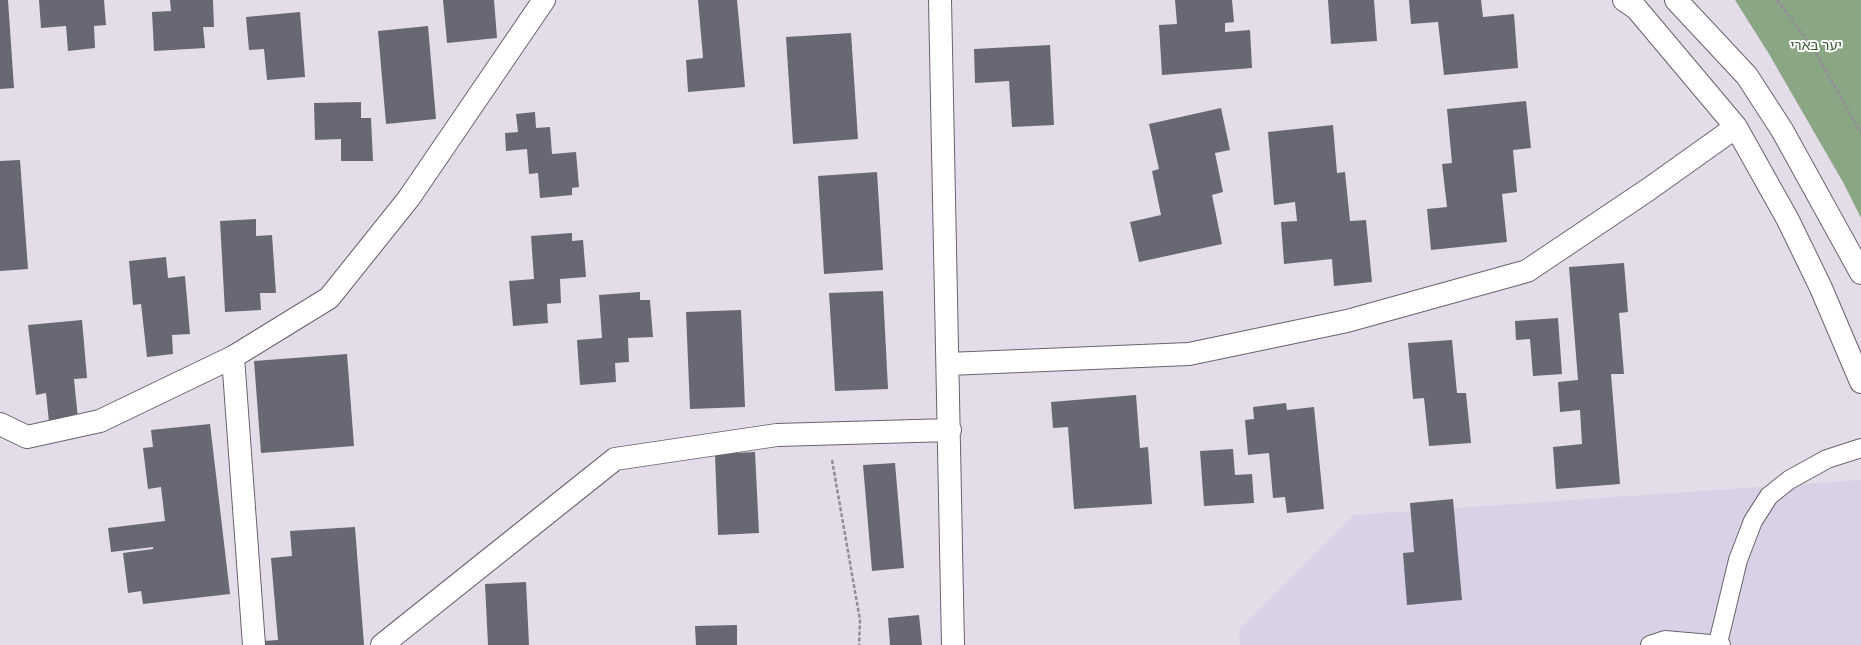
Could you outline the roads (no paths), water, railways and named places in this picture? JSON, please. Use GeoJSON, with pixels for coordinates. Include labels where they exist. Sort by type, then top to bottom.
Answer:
{"type":"FeatureCollection","features":[{"type":"Feature","properties":{"kind":"street"},"geometry":{"type":"LineString","coordinates":[[0,424],[27,437],[100,421],[232,356],[329,298],[409,198],[544,0]]}},
{"type":"Feature","properties":{"kind":"street"},"geometry":{"type":"LineString","coordinates":[[940,0],[950,430],[953,645]]}},
{"type":"Feature","properties":{"kind":"street"},"geometry":{"type":"LineString","coordinates":[[1624,0],[1636,8],[1736,127],[1795,233],[1821,288],[1861,382]]}},
{"type":"Feature","properties":{"kind":"street"},"geometry":{"type":"LineString","coordinates":[[1676,0],[1747,76],[1782,130],[1861,273]]}},
{"type":"Feature","properties":{"kind":"street"},"geometry":{"type":"LineString","coordinates":[[948,364],[1189,354],[1347,321],[1527,271],[1649,189],[1736,127]]}},
{"type":"Feature","properties":{"kind":"street"},"geometry":{"type":"LineString","coordinates":[[232,356],[254,645]]}},
{"type":"Feature","properties":{"kind":"street"},"geometry":{"type":"LineString","coordinates":[[382,645],[615,459],[777,435],[950,430]]}},
{"type":"Feature","properties":{"kind":"lane"},"geometry":{"type":"LineString","coordinates":[[1650,645],[1665,640],[1720,644],[1738,560],[1753,521],[1769,496],[1789,480],[1827,459],[1861,448]]}},
{"type":"Feature","properties":{"kind":"park label","name":"יער בארי"},"geometry":{"type":"Point","coordinates":[1816,46]}}]}
